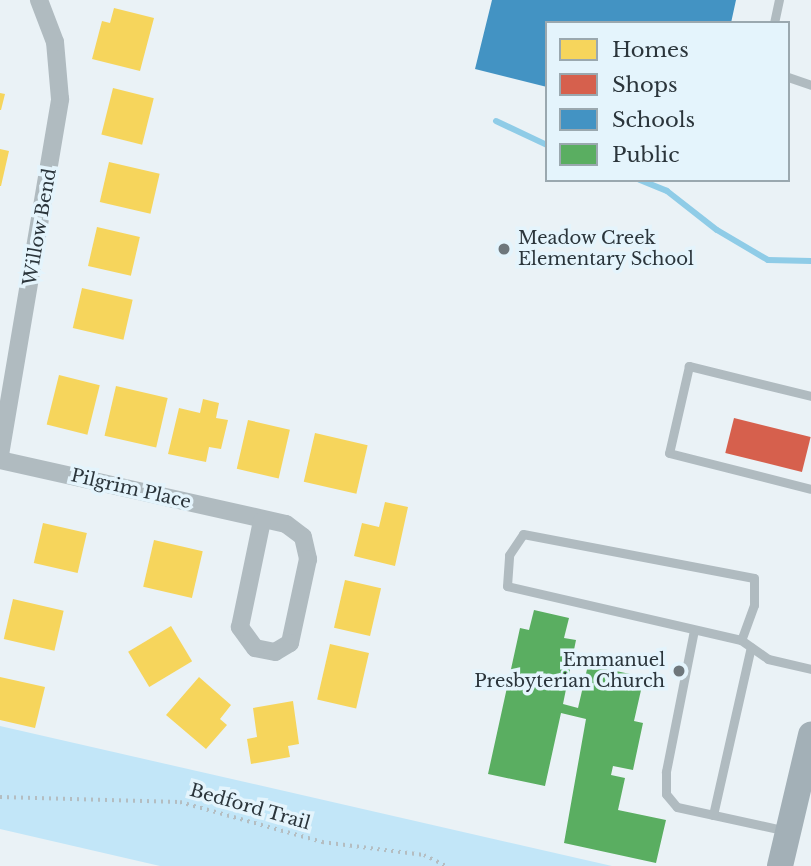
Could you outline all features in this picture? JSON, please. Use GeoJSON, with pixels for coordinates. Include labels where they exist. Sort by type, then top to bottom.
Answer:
{"type":"FeatureCollection","features":[{"type":"Feature","properties":{"kind":"main road"},"geometry":{"type":"LineString","coordinates":[[780,866],[811,734]]}},
{"type":"Feature","properties":{"kind":"street","name":"Willow Bend"},"geometry":{"type":"LineString","coordinates":[[0,458],[61,99],[55,41],[38,0]]}},
{"type":"Feature","properties":{"kind":"street","name":"Pilgrim Place"},"geometry":{"type":"LineString","coordinates":[[0,458],[262,521],[286,524],[303,537],[308,559],[290,643],[275,652],[255,648],[240,627],[262,521]]}},
{"type":"Feature","properties":{"kind":"lane"},"geometry":{"type":"LineString","coordinates":[[774,21],[779,0]]}},
{"type":"Feature","properties":{"kind":"lane"},"geometry":{"type":"LineString","coordinates":[[790,78],[811,85]]}},
{"type":"Feature","properties":{"kind":"lane"},"geometry":{"type":"LineString","coordinates":[[811,396],[689,366],[669,453],[811,489]]}},
{"type":"Feature","properties":{"kind":"lane"},"geometry":{"type":"LineString","coordinates":[[741,640],[754,605],[754,579],[523,534],[509,555],[507,586],[741,640],[768,659],[811,669]]}},
{"type":"Feature","properties":{"kind":"lane"},"geometry":{"type":"LineString","coordinates":[[694,630],[666,772],[666,794],[677,807],[789,831]]}},
{"type":"Feature","properties":{"kind":"lane"},"geometry":{"type":"LineString","coordinates":[[713,815],[751,647]]}},
{"type":"Feature","properties":{"kind":"path","name":"Bedford Trail"},"geometry":{"type":"LineString","coordinates":[[0,797],[180,802],[322,842],[424,855],[447,866]]}},
{"type":"Feature","properties":{"kind":"shaded area"},"geometry":{"type":"Polygon","coordinates":[[[0,726],[612,866],[160,866],[0,829],[0,726]]]}},
{"type":"Feature","properties":{"kind":"building: Homes"},"geometry":{"type":"Polygon","coordinates":[[[114,8],[154,18],[140,71],[92,59],[102,21],[110,23],[114,8]]]}},
{"type":"Feature","properties":{"kind":"building: Homes"},"geometry":{"type":"Polygon","coordinates":[[[113,88],[154,98],[142,145],[101,135],[113,88]]]}},
{"type":"Feature","properties":{"kind":"building: Homes"},"geometry":{"type":"Polygon","coordinates":[[[0,93],[5,94],[1,110],[0,110],[0,93]]]}},
{"type":"Feature","properties":{"kind":"building: Homes"},"geometry":{"type":"Polygon","coordinates":[[[0,149],[9,151],[1,186],[0,186],[0,149]]]}},
{"type":"Feature","properties":{"kind":"building: Homes"},"geometry":{"type":"Polygon","coordinates":[[[109,162],[160,174],[150,214],[100,202],[109,162]]]}},
{"type":"Feature","properties":{"kind":"building: Homes"},"geometry":{"type":"Polygon","coordinates":[[[97,227],[140,237],[131,276],[88,266],[97,227]]]}},
{"type":"Feature","properties":{"kind":"building: Homes"},"geometry":{"type":"Polygon","coordinates":[[[82,288],[133,300],[123,340],[73,328],[82,288]]]}},
{"type":"Feature","properties":{"kind":"building: Homes"},"geometry":{"type":"Polygon","coordinates":[[[59,375],[100,385],[87,435],[47,424],[59,375]]]}},
{"type":"Feature","properties":{"kind":"building: Homes"},"geometry":{"type":"Polygon","coordinates":[[[116,386],[168,398],[156,448],[105,436],[116,386]]]}},
{"type":"Feature","properties":{"kind":"building: Homes"},"geometry":{"type":"Polygon","coordinates":[[[203,399],[219,403],[216,418],[228,420],[221,449],[209,447],[206,462],[168,454],[179,408],[200,413],[203,399]]]}},
{"type":"Feature","properties":{"kind":"building: Homes"},"geometry":{"type":"Polygon","coordinates":[[[248,420],[290,430],[279,478],[237,469],[248,420]]]}},
{"type":"Feature","properties":{"kind":"building: Homes"},"geometry":{"type":"Polygon","coordinates":[[[315,433],[368,445],[356,494],[304,482],[315,433]]]}},
{"type":"Feature","properties":{"kind":"building: Homes"},"geometry":{"type":"Polygon","coordinates":[[[385,502],[408,507],[395,566],[354,556],[362,523],[379,527],[385,502]]]}},
{"type":"Feature","properties":{"kind":"building: Homes"},"geometry":{"type":"Polygon","coordinates":[[[43,523],[87,533],[78,573],[34,563],[43,523]]]}},
{"type":"Feature","properties":{"kind":"building: Homes"},"geometry":{"type":"Polygon","coordinates":[[[154,540],[203,551],[192,598],[143,587],[154,540]]]}},
{"type":"Feature","properties":{"kind":"building: Homes"},"geometry":{"type":"Polygon","coordinates":[[[345,580],[381,588],[370,636],[334,628],[345,580]]]}},
{"type":"Feature","properties":{"kind":"building: Homes"},"geometry":{"type":"Polygon","coordinates":[[[13,599],[64,611],[54,651],[4,639],[13,599]]]}},
{"type":"Feature","properties":{"kind":"building: Homes"},"geometry":{"type":"Polygon","coordinates":[[[171,626],[192,661],[149,687],[128,652],[171,626]]]}},
{"type":"Feature","properties":{"kind":"building: Homes"},"geometry":{"type":"Polygon","coordinates":[[[330,644],[369,653],[356,709],[317,700],[330,644]]]}},
{"type":"Feature","properties":{"kind":"building: Homes"},"geometry":{"type":"Polygon","coordinates":[[[0,677],[45,687],[35,728],[0,720],[0,677]]]}},
{"type":"Feature","properties":{"kind":"building: Homes"},"geometry":{"type":"Polygon","coordinates":[[[199,677],[231,705],[220,719],[227,725],[206,749],[166,715],[199,677]]]}},
{"type":"Feature","properties":{"kind":"building: Homes"},"geometry":{"type":"Polygon","coordinates":[[[293,701],[299,744],[288,746],[290,757],[251,764],[247,739],[257,737],[253,708],[293,701]]]}},
{"type":"Feature","properties":{"kind":"building: Shops"},"geometry":{"type":"Polygon","coordinates":[[[734,418],[811,437],[802,472],[725,453],[734,418]]]}},
{"type":"Feature","properties":{"kind":"building: Schools"},"geometry":{"type":"Polygon","coordinates":[[[492,0],[736,0],[731,21],[545,21],[545,86],[475,69],[492,0]]]}},
{"type":"Feature","properties":{"kind":"building: Public","name":"Emmanuel Presbyterian Church"},"geometry":{"type":"Polygon","coordinates":[[[534,610],[569,618],[564,638],[576,640],[563,704],[578,708],[588,665],[644,677],[634,721],[643,723],[633,770],[613,766],[611,775],[625,778],[618,810],[666,820],[656,863],[564,843],[586,719],[561,713],[545,786],[488,774],[520,628],[529,630],[534,610]]]}},
{"type":"Feature","properties":{"kind":"waterway"},"geometry":{"type":"LineString","coordinates":[[496,121],[545,144]]}},
{"type":"Feature","properties":{"kind":"waterway"},"geometry":{"type":"LineString","coordinates":[[645,182],[667,191],[717,230],[768,260],[811,261]]}},
{"type":"Feature","properties":{"kind":"place","name":"Meadow Creek Elementary School"},"geometry":{"type":"Point","coordinates":[504,249]}},
{"type":"Feature","properties":{"kind":"place","name":"Emmanuel Presbyterian Church"},"geometry":{"type":"Point","coordinates":[679,671]}}]}
